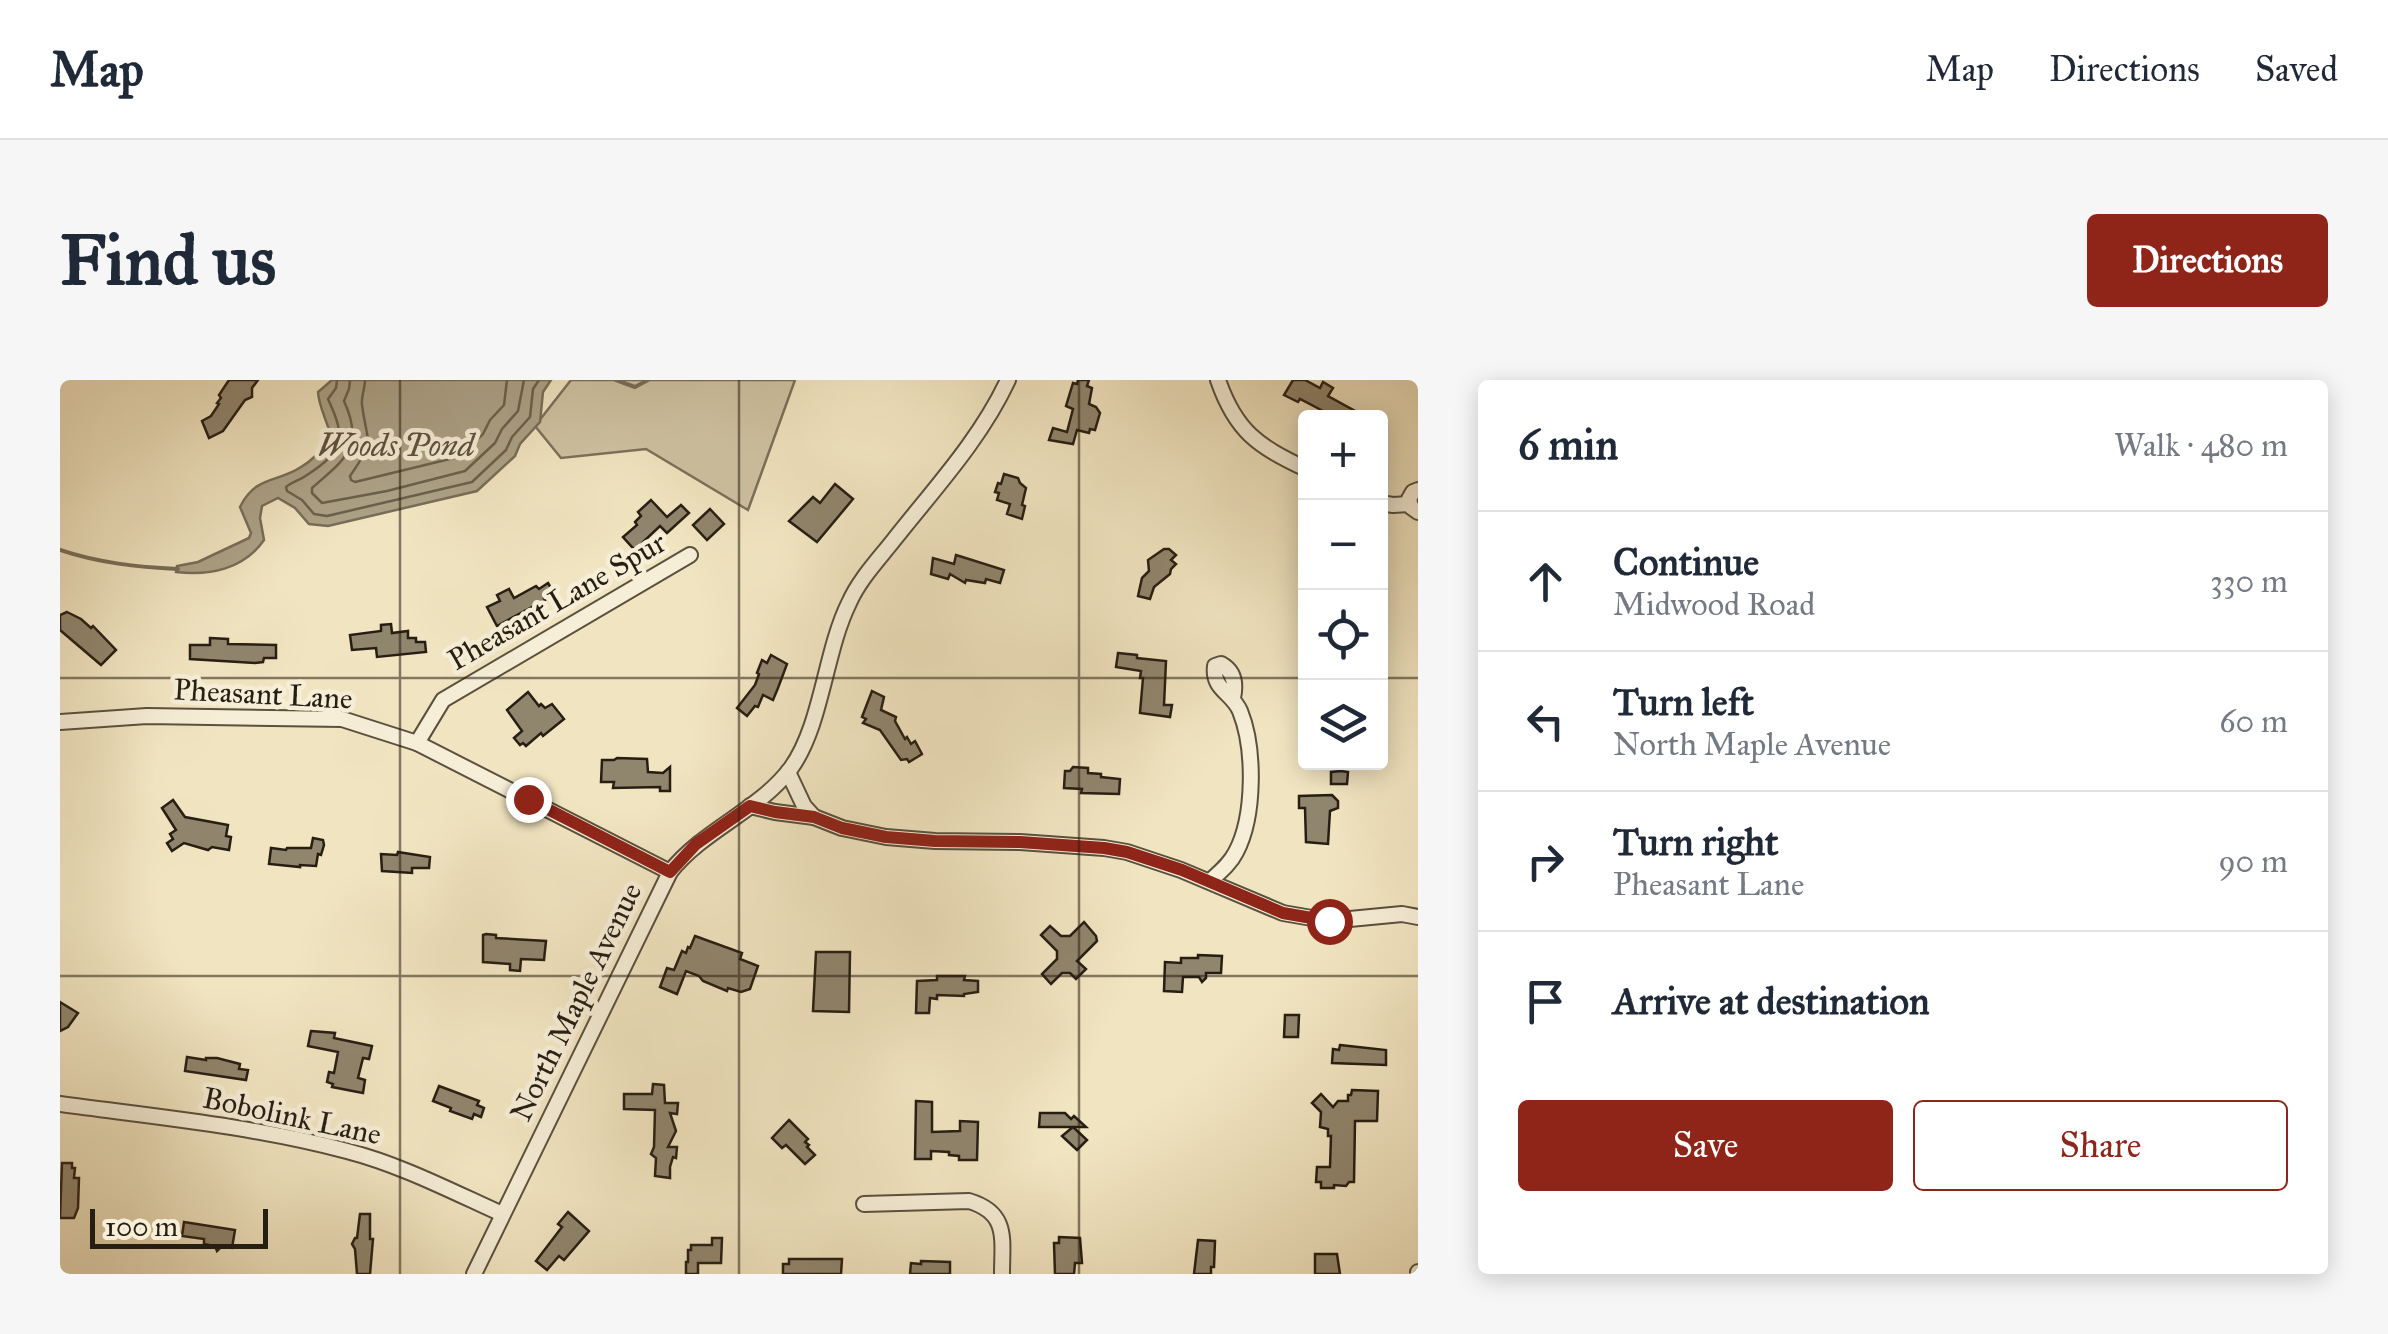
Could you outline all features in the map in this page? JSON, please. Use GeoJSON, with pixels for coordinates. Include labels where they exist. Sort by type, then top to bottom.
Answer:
{"type":"FeatureCollection","features":[{"type":"Feature","properties":{"kind":"street","name":"North Maple Avenue"},"geometry":{"type":"LineString","coordinates":[[474,1274],[670,872],[696,844],[750,806],[788,772],[815,713],[848,604],[872,567],[984,427],[1008,380]]}},
{"type":"Feature","properties":{"kind":"street"},"geometry":{"type":"LineString","coordinates":[[1218,380],[1225,401],[1255,442],[1298,465]]}},
{"type":"Feature","properties":{"kind":"street"},"geometry":{"type":"LineString","coordinates":[[1388,505],[1413,508],[1410,496],[1418,490]]}},
{"type":"Feature","properties":{"kind":"street","name":"Pheasant Lane Spur"},"geometry":{"type":"LineString","coordinates":[[417,743],[443,700],[690,556]]}},
{"type":"Feature","properties":{"kind":"street"},"geometry":{"type":"LineString","coordinates":[[1210,882],[1228,866],[1236,852],[1249,806],[1246,730],[1233,698]]}},
{"type":"Feature","properties":{"kind":"street","name":"Pheasant Lane"},"geometry":{"type":"LineString","coordinates":[[60,722],[147,716],[342,719],[417,743],[670,872]]}},
{"type":"Feature","properties":{"kind":"street"},"geometry":{"type":"LineString","coordinates":[[788,772],[804,806],[814,817]]}},
{"type":"Feature","properties":{"kind":"street"},"geometry":{"type":"LineString","coordinates":[[750,806],[814,817],[842,828],[886,837],[1104,848],[1140,856],[1283,913],[1329,921],[1402,914],[1418,917]]}},
{"type":"Feature","properties":{"kind":"street","name":"Bobolink Lane"},"geometry":{"type":"LineString","coordinates":[[60,1104],[228,1126],[347,1151],[411,1172],[502,1214]]}},
{"type":"Feature","properties":{"kind":"street"},"geometry":{"type":"LineString","coordinates":[[864,1204],[969,1201],[984,1205],[995,1214],[1002,1233],[1002,1274]]}},
{"type":"Feature","properties":{"kind":"shaded area"},"geometry":{"type":"Polygon","coordinates":[[[571,380],[795,380],[748,510],[646,449],[561,458],[535,426],[571,380]]]}},
{"type":"Feature","properties":{"kind":"water","name":"Woods Pond"},"geometry":{"type":"Polygon","coordinates":[[[332,380],[551,380],[543,392],[540,422],[520,444],[515,456],[477,491],[328,526],[309,524],[295,508],[278,498],[262,506],[264,540],[247,558],[214,571],[176,572],[177,566],[198,562],[249,538],[251,533],[240,507],[246,497],[260,484],[305,464],[325,446],[331,438],[318,392],[332,380]]]}},
{"type":"Feature","properties":{"kind":"building"},"geometry":{"type":"Polygon","coordinates":[[[229,380],[258,380],[252,397],[245,400],[223,431],[209,438],[202,421],[219,404],[219,395],[229,380]]]}},
{"type":"Feature","properties":{"kind":"building"},"geometry":{"type":"Polygon","coordinates":[[[1089,380],[1087,386],[1092,388],[1089,404],[1100,413],[1095,430],[1077,430],[1073,444],[1049,440],[1053,428],[1067,432],[1073,409],[1066,406],[1073,383],[1089,380]]]}},
{"type":"Feature","properties":{"kind":"building"},"geometry":{"type":"Polygon","coordinates":[[[1293,380],[1305,380],[1320,388],[1323,382],[1333,388],[1328,396],[1353,410],[1321,410],[1284,395],[1293,380]]]}},
{"type":"Feature","properties":{"kind":"building"},"geometry":{"type":"Polygon","coordinates":[[[1004,474],[1018,478],[1026,488],[1022,519],[1007,514],[1010,504],[997,500],[999,493],[995,492],[1004,474]]]}},
{"type":"Feature","properties":{"kind":"building"},"geometry":{"type":"Polygon","coordinates":[[[835,484],[853,499],[817,542],[789,521],[813,497],[820,503],[835,484]]]}},
{"type":"Feature","properties":{"kind":"building"},"geometry":{"type":"Polygon","coordinates":[[[651,500],[667,517],[681,505],[689,513],[667,533],[660,526],[643,542],[650,549],[641,557],[623,537],[637,525],[635,522],[641,516],[638,512],[651,500]]]}},
{"type":"Feature","properties":{"kind":"building"},"geometry":{"type":"Polygon","coordinates":[[[710,509],[724,524],[707,540],[693,525],[710,509]]]}},
{"type":"Feature","properties":{"kind":"building"},"geometry":{"type":"Polygon","coordinates":[[[1164,549],[1176,555],[1171,560],[1176,564],[1154,587],[1150,599],[1138,596],[1142,578],[1149,571],[1148,560],[1164,549]]]}},
{"type":"Feature","properties":{"kind":"building"},"geometry":{"type":"Polygon","coordinates":[[[956,555],[1004,570],[1000,583],[986,579],[985,583],[965,583],[950,574],[948,579],[931,574],[933,558],[954,564],[956,555]]]}},
{"type":"Feature","properties":{"kind":"building"},"geometry":{"type":"Polygon","coordinates":[[[548,583],[554,593],[497,626],[487,607],[500,601],[497,595],[509,589],[514,598],[548,583]]]}},
{"type":"Feature","properties":{"kind":"building"},"geometry":{"type":"Polygon","coordinates":[[[67,612],[93,626],[116,650],[101,665],[60,630],[60,615],[67,612]]]}},
{"type":"Feature","properties":{"kind":"building"},"geometry":{"type":"Polygon","coordinates":[[[391,624],[392,633],[408,631],[408,638],[425,642],[426,652],[377,657],[376,648],[352,650],[350,635],[381,631],[381,625],[391,624]]]}},
{"type":"Feature","properties":{"kind":"building"},"geometry":{"type":"Polygon","coordinates":[[[210,638],[228,639],[228,644],[276,645],[276,658],[255,663],[190,659],[190,645],[210,645],[210,638]]]}},
{"type":"Feature","properties":{"kind":"building"},"geometry":{"type":"Polygon","coordinates":[[[1118,653],[1166,661],[1164,705],[1172,705],[1170,717],[1140,713],[1141,671],[1116,667],[1118,653]]]}},
{"type":"Feature","properties":{"kind":"building"},"geometry":{"type":"Polygon","coordinates":[[[771,655],[787,664],[778,688],[773,700],[763,695],[758,707],[747,716],[737,708],[755,685],[762,660],[767,663],[771,655]]]}},
{"type":"Feature","properties":{"kind":"building"},"geometry":{"type":"Polygon","coordinates":[[[872,691],[884,697],[881,710],[896,717],[905,739],[911,744],[915,741],[922,754],[909,762],[901,760],[880,730],[863,723],[872,691]]]}},
{"type":"Feature","properties":{"kind":"building"},"geometry":{"type":"Polygon","coordinates":[[[528,692],[539,706],[552,704],[564,719],[526,746],[514,738],[522,731],[507,710],[528,692]]]}},
{"type":"Feature","properties":{"kind":"building"},"geometry":{"type":"Polygon","coordinates":[[[647,759],[648,772],[663,773],[670,767],[670,791],[660,791],[660,787],[613,788],[614,782],[601,782],[602,760],[647,759]]]}},
{"type":"Feature","properties":{"kind":"building"},"geometry":{"type":"Polygon","coordinates":[[[1073,767],[1120,779],[1119,794],[1081,793],[1082,789],[1064,788],[1065,771],[1073,767]]]}},
{"type":"Feature","properties":{"kind":"building"},"geometry":{"type":"Polygon","coordinates":[[[1331,772],[1348,772],[1347,784],[1331,784],[1331,772]]]}},
{"type":"Feature","properties":{"kind":"building"},"geometry":{"type":"Polygon","coordinates":[[[1332,795],[1338,808],[1330,811],[1328,844],[1306,842],[1305,808],[1299,808],[1299,796],[1332,795]]]}},
{"type":"Feature","properties":{"kind":"building"},"geometry":{"type":"Polygon","coordinates":[[[173,800],[185,817],[228,825],[229,850],[208,850],[184,843],[172,851],[167,843],[176,830],[162,808],[173,800]]]}},
{"type":"Feature","properties":{"kind":"building"},"geometry":{"type":"Polygon","coordinates":[[[313,838],[323,840],[324,845],[316,866],[269,864],[271,848],[311,848],[313,838]]]}},
{"type":"Feature","properties":{"kind":"building"},"geometry":{"type":"Polygon","coordinates":[[[398,852],[430,857],[429,868],[412,868],[412,873],[382,871],[381,854],[398,852]]]}},
{"type":"Feature","properties":{"kind":"building"},"geometry":{"type":"Polygon","coordinates":[[[1084,922],[1097,941],[1077,961],[1086,969],[1076,979],[1070,973],[1062,973],[1051,984],[1042,974],[1057,959],[1057,951],[1041,935],[1050,926],[1061,936],[1070,936],[1084,922]]]}},
{"type":"Feature","properties":{"kind":"building"},"geometry":{"type":"Polygon","coordinates":[[[486,934],[546,941],[544,960],[521,959],[520,971],[510,970],[510,964],[483,962],[486,934]]]}},
{"type":"Feature","properties":{"kind":"building"},"geometry":{"type":"Polygon","coordinates":[[[695,936],[742,953],[740,959],[758,966],[750,989],[727,991],[686,971],[677,994],[660,987],[667,968],[674,970],[682,951],[686,953],[695,936]]]}},
{"type":"Feature","properties":{"kind":"building"},"geometry":{"type":"Polygon","coordinates":[[[816,952],[850,952],[849,1012],[813,1011],[816,952]]]}},
{"type":"Feature","properties":{"kind":"building"},"geometry":{"type":"Polygon","coordinates":[[[1222,956],[1221,973],[1206,973],[1202,982],[1199,977],[1183,977],[1182,992],[1164,991],[1165,962],[1181,963],[1181,958],[1222,956]]]}},
{"type":"Feature","properties":{"kind":"building"},"geometry":{"type":"Polygon","coordinates":[[[937,976],[965,976],[964,980],[978,981],[978,992],[937,995],[937,999],[930,998],[929,1013],[916,1013],[917,981],[937,980],[937,976]]]}},
{"type":"Feature","properties":{"kind":"building"},"geometry":{"type":"Polygon","coordinates":[[[60,1002],[78,1013],[60,1031],[60,1002]]]}},
{"type":"Feature","properties":{"kind":"building"},"geometry":{"type":"Polygon","coordinates":[[[1285,1015],[1299,1015],[1298,1037],[1284,1037],[1285,1015]]]}},
{"type":"Feature","properties":{"kind":"building"},"geometry":{"type":"Polygon","coordinates":[[[311,1031],[335,1033],[334,1038],[372,1046],[369,1059],[363,1058],[358,1078],[365,1080],[363,1093],[332,1087],[327,1082],[329,1072],[334,1073],[338,1052],[308,1046],[311,1031]]]}},
{"type":"Feature","properties":{"kind":"building"},"geometry":{"type":"Polygon","coordinates":[[[1340,1045],[1386,1050],[1386,1065],[1332,1063],[1333,1049],[1339,1050],[1340,1045]]]}},
{"type":"Feature","properties":{"kind":"building"},"geometry":{"type":"Polygon","coordinates":[[[187,1057],[240,1064],[239,1069],[248,1070],[246,1080],[185,1071],[187,1057]]]}},
{"type":"Feature","properties":{"kind":"building"},"geometry":{"type":"Polygon","coordinates":[[[653,1084],[664,1085],[665,1103],[678,1103],[677,1114],[670,1113],[676,1131],[668,1147],[677,1147],[670,1178],[655,1176],[656,1158],[651,1154],[655,1110],[624,1109],[624,1094],[652,1094],[653,1084]]]}},
{"type":"Feature","properties":{"kind":"building"},"geometry":{"type":"Polygon","coordinates":[[[439,1086],[479,1101],[477,1105],[484,1108],[481,1117],[474,1114],[472,1119],[433,1101],[439,1086]]]}},
{"type":"Feature","properties":{"kind":"building"},"geometry":{"type":"Polygon","coordinates":[[[1352,1090],[1378,1091],[1377,1121],[1355,1121],[1354,1182],[1321,1188],[1321,1182],[1316,1182],[1317,1167],[1330,1167],[1331,1136],[1328,1129],[1320,1127],[1321,1112],[1312,1103],[1321,1094],[1333,1107],[1338,1101],[1348,1101],[1352,1090]]]}},
{"type":"Feature","properties":{"kind":"building"},"geometry":{"type":"Polygon","coordinates":[[[916,1101],[932,1102],[932,1132],[960,1131],[960,1121],[978,1122],[977,1160],[959,1160],[959,1156],[949,1152],[931,1151],[931,1159],[915,1159],[916,1101]]]}},
{"type":"Feature","properties":{"kind":"building"},"geometry":{"type":"Polygon","coordinates":[[[1040,1113],[1065,1113],[1086,1127],[1039,1127],[1040,1113]]]}},
{"type":"Feature","properties":{"kind":"building"},"geometry":{"type":"Polygon","coordinates":[[[789,1120],[808,1139],[807,1147],[815,1155],[805,1164],[786,1145],[782,1148],[772,1138],[789,1120]]]}},
{"type":"Feature","properties":{"kind":"building"},"geometry":{"type":"Polygon","coordinates":[[[1073,1127],[1087,1140],[1077,1150],[1062,1136],[1073,1127]]]}},
{"type":"Feature","properties":{"kind":"building"},"geometry":{"type":"Polygon","coordinates":[[[62,1163],[72,1163],[74,1178],[79,1178],[74,1218],[60,1218],[62,1163]]]}},
{"type":"Feature","properties":{"kind":"building"},"geometry":{"type":"Polygon","coordinates":[[[568,1212],[589,1231],[564,1260],[559,1256],[547,1270],[536,1261],[562,1227],[558,1224],[568,1212]]]}},
{"type":"Feature","properties":{"kind":"building"},"geometry":{"type":"Polygon","coordinates":[[[360,1214],[370,1214],[370,1274],[357,1274],[352,1244],[357,1238],[360,1214]]]}},
{"type":"Feature","properties":{"kind":"building"},"geometry":{"type":"Polygon","coordinates":[[[184,1222],[235,1230],[232,1248],[221,1247],[217,1251],[215,1246],[204,1244],[204,1239],[182,1236],[184,1222]]]}},
{"type":"Feature","properties":{"kind":"building"},"geometry":{"type":"Polygon","coordinates":[[[1059,1237],[1080,1238],[1082,1263],[1075,1263],[1074,1274],[1055,1274],[1054,1243],[1059,1243],[1059,1237]]]}},
{"type":"Feature","properties":{"kind":"building"},"geometry":{"type":"Polygon","coordinates":[[[712,1238],[722,1238],[721,1263],[698,1263],[698,1274],[686,1274],[691,1245],[712,1245],[712,1238]]]}},
{"type":"Feature","properties":{"kind":"building"},"geometry":{"type":"Polygon","coordinates":[[[1198,1240],[1215,1241],[1211,1274],[1194,1274],[1198,1240]]]}},
{"type":"Feature","properties":{"kind":"building"},"geometry":{"type":"Polygon","coordinates":[[[1315,1254],[1337,1254],[1340,1274],[1315,1274],[1315,1254]]]}},
{"type":"Feature","properties":{"kind":"building"},"geometry":{"type":"Polygon","coordinates":[[[789,1259],[842,1259],[841,1274],[783,1274],[783,1264],[789,1264],[789,1259]]]}},
{"type":"Feature","properties":{"kind":"building"},"geometry":{"type":"Polygon","coordinates":[[[950,1262],[950,1274],[910,1274],[911,1263],[950,1262]]]}},
{"type":"Feature","properties":{"kind":"waterway"},"geometry":{"type":"LineString","coordinates":[[616,380],[635,387],[648,380]]}},
{"type":"Feature","properties":{"kind":"waterway"},"geometry":{"type":"LineString","coordinates":[[60,550],[118,564],[178,569]]}},
{"type":"Feature","properties":{"kind":"route"},"geometry":{"type":"LineString","coordinates":[[528,799],[670,872],[696,844],[750,806],[814,817],[842,828],[886,837],[1020,842],[1127,852],[1182,870],[1283,913],[1329,921]]}}]}
